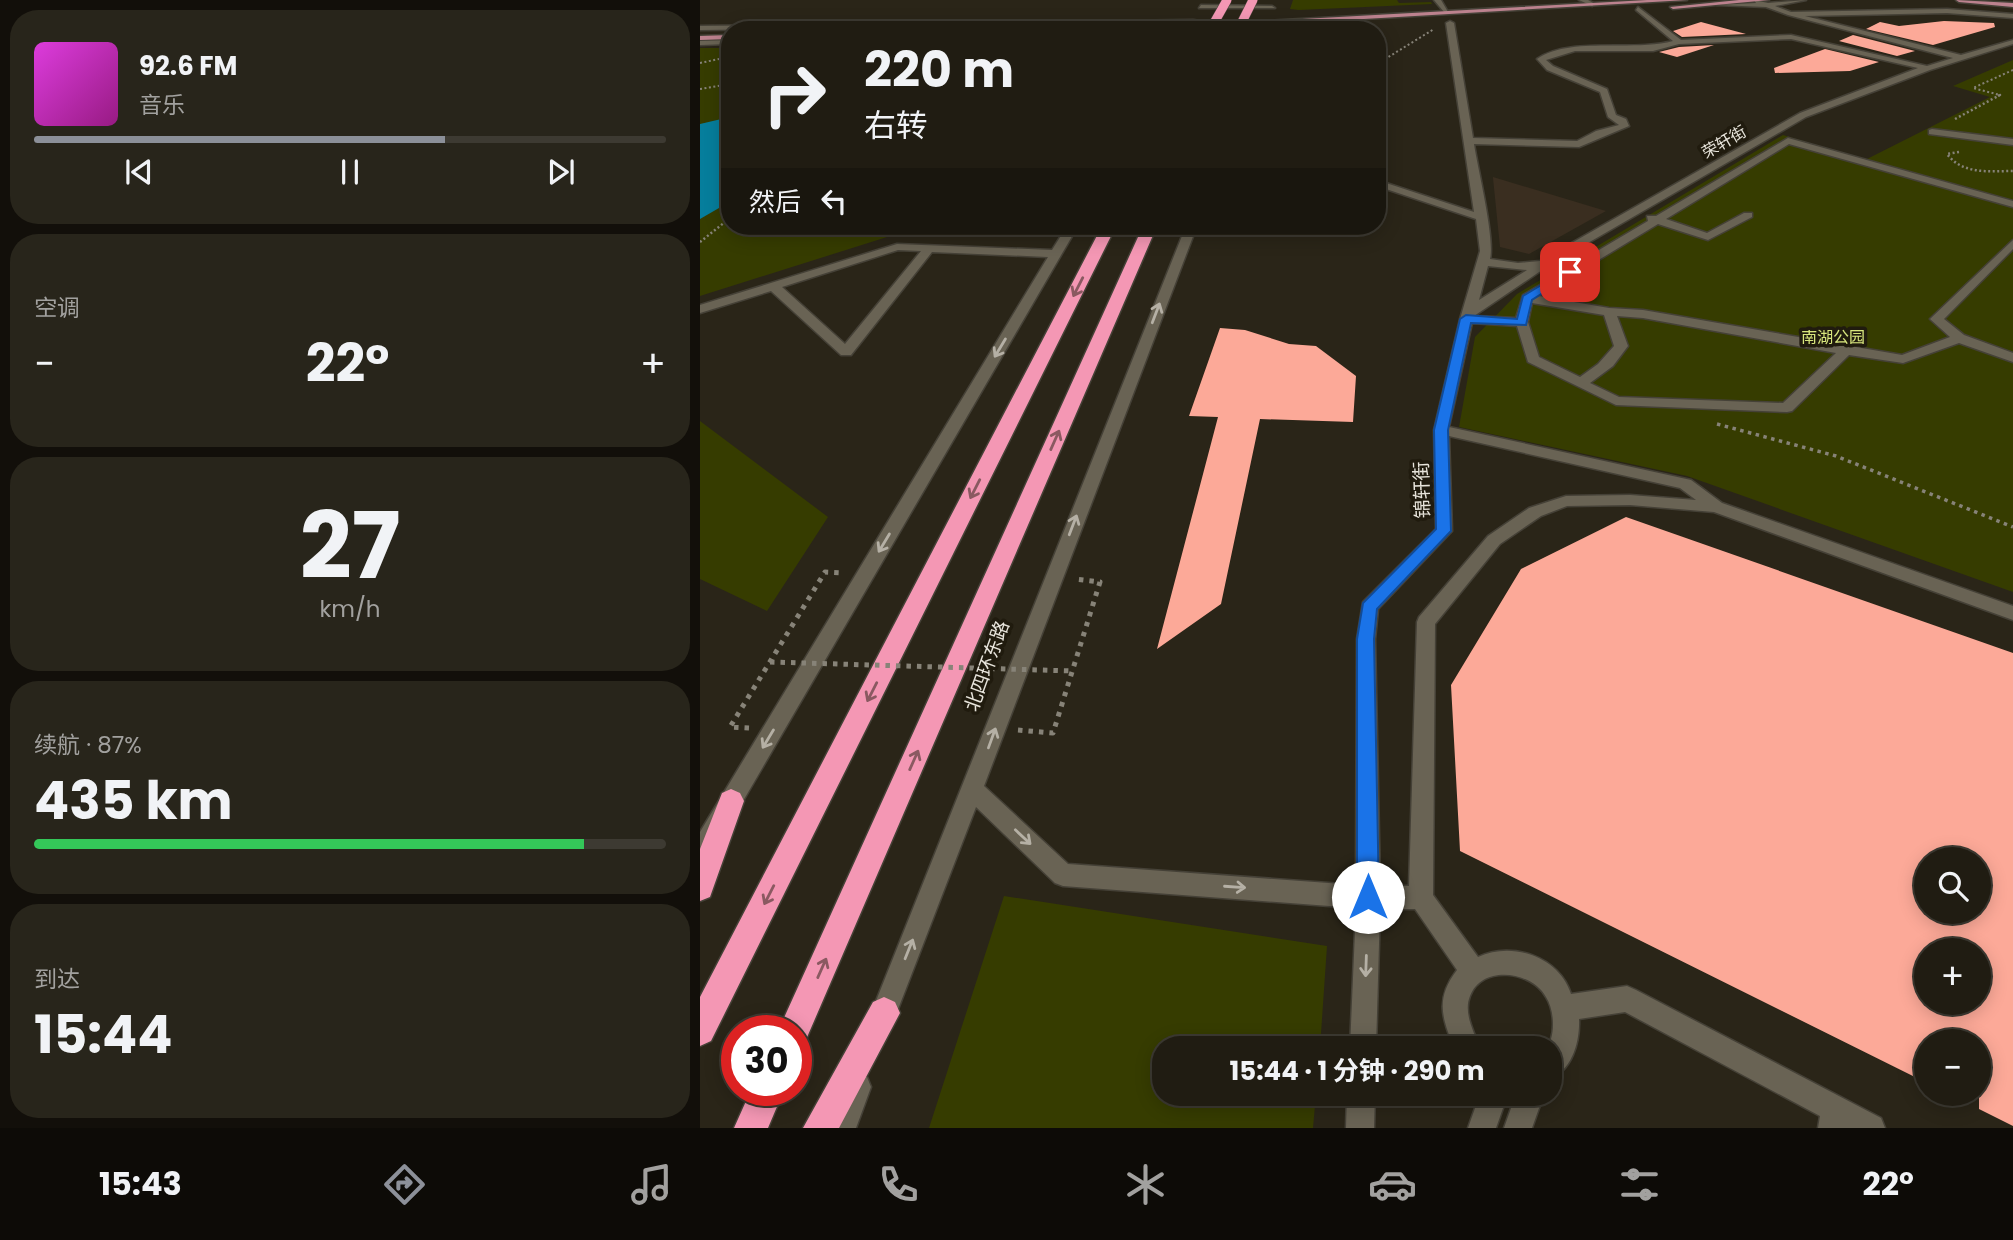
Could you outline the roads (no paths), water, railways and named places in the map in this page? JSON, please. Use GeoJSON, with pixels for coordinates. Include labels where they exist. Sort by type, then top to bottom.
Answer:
{"type":"FeatureCollection","features":[{"type":"Feature","properties":{"kind":"highway"},"geometry":{"type":"LineString","coordinates":[[1215,21],[1227,0]]}},
{"type":"Feature","properties":{"kind":"highway"},"geometry":{"type":"LineString","coordinates":[[1242,21],[1253,0]]}},
{"type":"Feature","properties":{"kind":"highway"},"geometry":{"type":"LineString","coordinates":[[700,1030],[1104,235]]}},
{"type":"Feature","properties":{"kind":"highway","name":"北四环东路"},"geometry":{"type":"LineString","coordinates":[[801,1015],[1146,235]]}},
{"type":"Feature","properties":{"kind":"highway"},"geometry":{"type":"LineString","coordinates":[[700,887],[731,801]]}},
{"type":"Feature","properties":{"kind":"highway"},"geometry":{"type":"LineString","coordinates":[[820,1128],[884,1013]]}},
{"type":"Feature","properties":{"kind":"highway"},"geometry":{"type":"LineString","coordinates":[[751,1128],[761,1106]]}},
{"type":"Feature","properties":{"kind":"main road"},"geometry":{"type":"LineString","coordinates":[[1325,21],[1446,11],[1684,0]]}},
{"type":"Feature","properties":{"kind":"main road"},"geometry":{"type":"LineString","coordinates":[[1959,0],[2013,5]]}},
{"type":"Feature","properties":{"kind":"main road"},"geometry":{"type":"LineString","coordinates":[[2005,0],[2013,5]]}},
{"type":"Feature","properties":{"kind":"main road"},"geometry":{"type":"LineString","coordinates":[[1374,21],[1757,1]]}},
{"type":"Feature","properties":{"kind":"street"},"geometry":{"type":"LineString","coordinates":[[1437,0],[1446,11]]}},
{"type":"Feature","properties":{"kind":"street"},"geometry":{"type":"LineString","coordinates":[[1583,0],[1592,4]]}},
{"type":"Feature","properties":{"kind":"street"},"geometry":{"type":"LineString","coordinates":[[1720,5],[1803,0]]}},
{"type":"Feature","properties":{"kind":"street"},"geometry":{"type":"LineString","coordinates":[[1757,1],[1790,14],[1961,58]]}},
{"type":"Feature","properties":{"kind":"street"},"geometry":{"type":"LineString","coordinates":[[1943,2],[2013,5]]}},
{"type":"Feature","properties":{"kind":"street"},"geometry":{"type":"LineString","coordinates":[[1203,4],[1274,4],[1266,21]]}},
{"type":"Feature","properties":{"kind":"street"},"geometry":{"type":"LineString","coordinates":[[1193,21],[1203,4]]}},
{"type":"Feature","properties":{"kind":"street"},"geometry":{"type":"LineString","coordinates":[[1203,4],[1218,21]]}},
{"type":"Feature","properties":{"kind":"street"},"geometry":{"type":"LineString","coordinates":[[1638,9],[1679,43]]}},
{"type":"Feature","properties":{"kind":"street"},"geometry":{"type":"LineString","coordinates":[[1790,14],[1934,11],[2013,16]]}},
{"type":"Feature","properties":{"kind":"street","name":"锦轩街"},"geometry":{"type":"LineString","coordinates":[[1363,1036],[1368,897],[1366,639],[1369,607],[1444,531],[1441,430],[1486,251],[1471,141],[1450,23]]}},
{"type":"Feature","properties":{"kind":"street"},"geometry":{"type":"LineString","coordinates":[[700,35],[721,34]]}},
{"type":"Feature","properties":{"kind":"street"},"geometry":{"type":"LineString","coordinates":[[700,35],[721,36]]}},
{"type":"Feature","properties":{"kind":"street"},"geometry":{"type":"LineString","coordinates":[[1471,141],[1578,144],[1598,133],[1623,127],[1623,121],[1612,117],[1604,91],[1550,68],[1541,59],[1575,49],[1653,49],[1679,43],[1791,37],[1927,68]]}},
{"type":"Feature","properties":{"kind":"street","name":"荣轩街"},"geometry":{"type":"LineString","coordinates":[[1468,315],[1544,264],[1802,115],[1927,68],[2013,41]]}},
{"type":"Feature","properties":{"kind":"street"},"geometry":{"type":"LineString","coordinates":[[1932,132],[2013,142]]}},
{"type":"Feature","properties":{"kind":"street"},"geometry":{"type":"LineString","coordinates":[[1846,351],[1787,408],[1616,401],[1533,359],[1522,323],[1527,298],[1788,141],[2013,204]]}},
{"type":"Feature","properties":{"kind":"street"},"geometry":{"type":"LineString","coordinates":[[1386,186],[1482,218]]}},
{"type":"Feature","properties":{"kind":"street"},"geometry":{"type":"LineString","coordinates":[[1631,213],[1708,237],[1748,215]]}},
{"type":"Feature","properties":{"kind":"street"},"geometry":{"type":"LineString","coordinates":[[700,853],[1067,235]]}},
{"type":"Feature","properties":{"kind":"street","name":"北四环东路"},"geometry":{"type":"LineString","coordinates":[[842,1128],[884,1013],[1188,235]]}},
{"type":"Feature","properties":{"kind":"street"},"geometry":{"type":"LineString","coordinates":[[2013,243],[1936,319],[1959,338],[2013,358]]}},
{"type":"Feature","properties":{"kind":"street"},"geometry":{"type":"LineString","coordinates":[[700,309],[897,247],[1055,254]]}},
{"type":"Feature","properties":{"kind":"street"},"geometry":{"type":"LineString","coordinates":[[773,286],[846,352],[928,250]]}},
{"type":"Feature","properties":{"kind":"street"},"geometry":{"type":"LineString","coordinates":[[1483,262],[1518,267],[1544,264]]}},
{"type":"Feature","properties":{"kind":"street"},"geometry":{"type":"LineString","coordinates":[[1527,298],[1609,312],[1643,314],[1903,359],[1959,338]]}},
{"type":"Feature","properties":{"kind":"street"},"geometry":{"type":"LineString","coordinates":[[1580,383],[1606,366],[1621,346],[1609,312]]}},
{"type":"Feature","properties":{"kind":"street"},"geometry":{"type":"LineString","coordinates":[[1468,315],[1522,323]]}},
{"type":"Feature","properties":{"kind":"street"},"geometry":{"type":"LineString","coordinates":[[1441,430],[1685,484],[1716,507]]}},
{"type":"Feature","properties":{"kind":"street"},"geometry":{"type":"LineString","coordinates":[[1473,971],[1421,898],[1426,622],[1494,540],[1535,512],[1566,501],[1630,500],[1716,507],[2013,613]]}},
{"type":"Feature","properties":{"kind":"street"},"geometry":{"type":"LineString","coordinates":[[973,790],[1063,875],[1368,897],[1421,898]]}},
{"type":"Feature","properties":{"kind":"street"},"geometry":{"type":"LineString","coordinates":[[1460,1036],[1456,999],[1462,984],[1473,971],[1489,962],[1507,960],[1525,964],[1542,974],[1556,990],[1565,1008],[1567,1029],[1562,1048]]}},
{"type":"Feature","properties":{"kind":"street"},"geometry":{"type":"LineString","coordinates":[[1565,1008],[1627,999],[1834,1119],[1871,1128]]}},
{"type":"Feature","properties":{"kind":"street"},"geometry":{"type":"LineString","coordinates":[[1360,1128],[1361,1106]]}},
{"type":"Feature","properties":{"kind":"street"},"geometry":{"type":"LineString","coordinates":[[1482,1128],[1490,1106]]}},
{"type":"Feature","properties":{"kind":"street"},"geometry":{"type":"LineString","coordinates":[[1518,1128],[1526,1106]]}},
{"type":"Feature","properties":{"kind":"water"},"geometry":{"type":"Polygon","coordinates":[[[721,119],[721,198],[719,208],[700,219],[700,124],[721,119]]]}},
{"type":"Feature","properties":{"kind":"park label","name":"南湖公园"},"geometry":{"type":"Point","coordinates":[1833,337]}}]}
